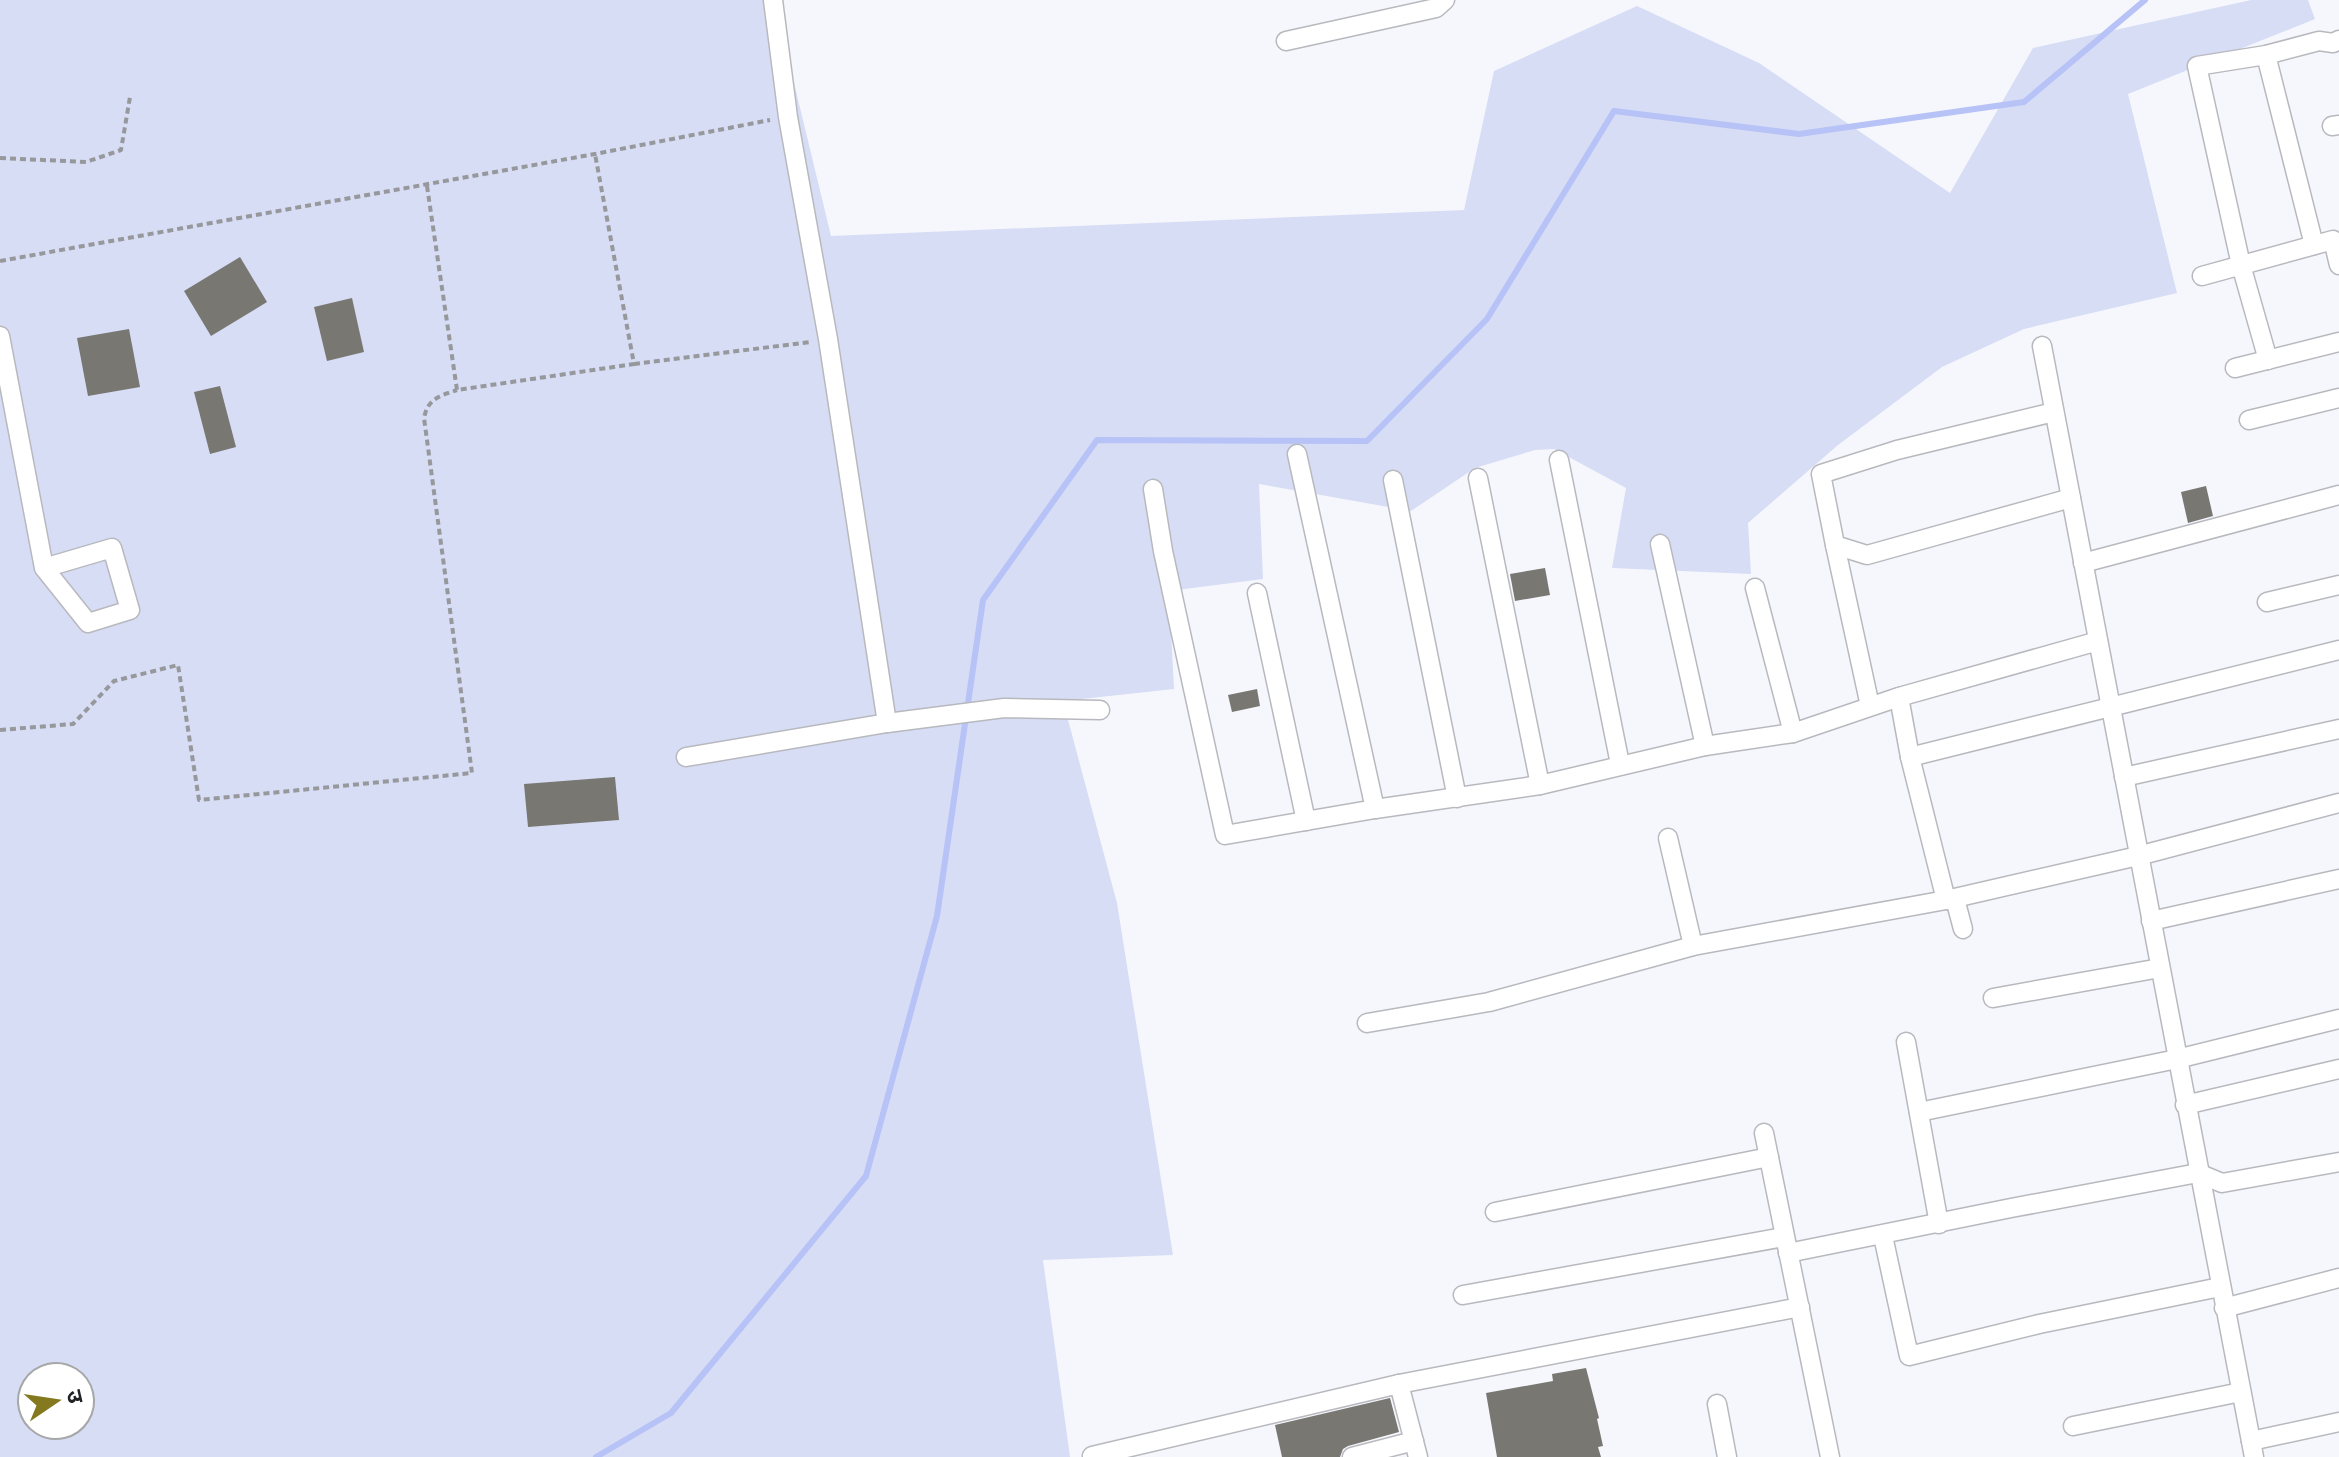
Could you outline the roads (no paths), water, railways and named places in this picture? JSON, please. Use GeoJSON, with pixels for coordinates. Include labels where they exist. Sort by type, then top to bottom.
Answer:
{"type":"FeatureCollection","features":[{"type":"Feature","properties":{"kind":"street"},"geometry":{"type":"LineString","coordinates":[[773,0],[788,117],[828,339],[887,723]]}},
{"type":"Feature","properties":{"kind":"street"},"geometry":{"type":"LineString","coordinates":[[1286,41],[1436,8],[1445,0]]}},
{"type":"Feature","properties":{"kind":"street"},"geometry":{"type":"LineString","coordinates":[[2268,360],[2241,265],[2197,66],[2266,55],[2319,41],[2333,43],[2339,40]]}},
{"type":"Feature","properties":{"kind":"street"},"geometry":{"type":"LineString","coordinates":[[2266,55],[2314,245]]}},
{"type":"Feature","properties":{"kind":"street"},"geometry":{"type":"LineString","coordinates":[[2202,276],[2333,240],[2339,265]]}},
{"type":"Feature","properties":{"kind":"street"},"geometry":{"type":"LineString","coordinates":[[0,336],[44,568],[88,623],[130,610],[112,548],[44,568]]}},
{"type":"Feature","properties":{"kind":"street"},"geometry":{"type":"LineString","coordinates":[[2235,368],[2339,342]]}},
{"type":"Feature","properties":{"kind":"street"},"geometry":{"type":"LineString","coordinates":[[2042,346],[2252,1449],[2339,1422]]}},
{"type":"Feature","properties":{"kind":"street"},"geometry":{"type":"LineString","coordinates":[[2249,420],[2339,398]]}},
{"type":"Feature","properties":{"kind":"street"},"geometry":{"type":"LineString","coordinates":[[1870,706],[1821,474],[1897,450],[2054,412]]}},
{"type":"Feature","properties":{"kind":"street"},"geometry":{"type":"LineString","coordinates":[[1297,454],[1375,809]]}},
{"type":"Feature","properties":{"kind":"street"},"geometry":{"type":"LineString","coordinates":[[1559,460],[1620,764]]}},
{"type":"Feature","properties":{"kind":"street"},"geometry":{"type":"LineString","coordinates":[[1478,478],[1540,785]]}},
{"type":"Feature","properties":{"kind":"street"},"geometry":{"type":"LineString","coordinates":[[1393,480],[1457,798]]}},
{"type":"Feature","properties":{"kind":"street"},"geometry":{"type":"LineString","coordinates":[[1153,489],[1163,551],[1225,835],[1540,785],[1705,746],[1793,733],[1899,697],[2098,641]]}},
{"type":"Feature","properties":{"kind":"street"},"geometry":{"type":"LineString","coordinates":[[2083,563],[2339,495]]}},
{"type":"Feature","properties":{"kind":"street"},"geometry":{"type":"LineString","coordinates":[[1835,545],[1867,555],[2071,498]]}},
{"type":"Feature","properties":{"kind":"street"},"geometry":{"type":"LineString","coordinates":[[1660,544],[1705,746]]}},
{"type":"Feature","properties":{"kind":"street"},"geometry":{"type":"LineString","coordinates":[[2267,602],[2339,585]]}},
{"type":"Feature","properties":{"kind":"street"},"geometry":{"type":"LineString","coordinates":[[1755,588],[1793,733]]}},
{"type":"Feature","properties":{"kind":"street"},"geometry":{"type":"LineString","coordinates":[[1257,593],[1306,821]]}},
{"type":"Feature","properties":{"kind":"street"},"geometry":{"type":"LineString","coordinates":[[1910,757],[2339,650]]}},
{"type":"Feature","properties":{"kind":"street"},"geometry":{"type":"LineString","coordinates":[[1899,697],[1910,757],[1951,900],[1963,929]]}},
{"type":"Feature","properties":{"kind":"street"},"geometry":{"type":"LineString","coordinates":[[686,757],[887,723],[1004,708],[1100,710]]}},
{"type":"Feature","properties":{"kind":"street"},"geometry":{"type":"LineString","coordinates":[[2124,777],[2339,729]]}},
{"type":"Feature","properties":{"kind":"street"},"geometry":{"type":"LineString","coordinates":[[1367,1023],[1489,1002],[1693,946],[1951,900],[2138,856],[2339,803]]}},
{"type":"Feature","properties":{"kind":"street"},"geometry":{"type":"LineString","coordinates":[[1668,838],[1693,946]]}},
{"type":"Feature","properties":{"kind":"street"},"geometry":{"type":"LineString","coordinates":[[2151,921],[2339,879]]}},
{"type":"Feature","properties":{"kind":"street"},"geometry":{"type":"LineString","coordinates":[[1993,998],[2160,968]]}},
{"type":"Feature","properties":{"kind":"street"},"geometry":{"type":"LineString","coordinates":[[1919,1112],[2177,1059],[2339,1019]]}},
{"type":"Feature","properties":{"kind":"street"},"geometry":{"type":"LineString","coordinates":[[1906,1042],[1939,1224]]}},
{"type":"Feature","properties":{"kind":"street"},"geometry":{"type":"LineString","coordinates":[[2185,1105],[2339,1069]]}},
{"type":"Feature","properties":{"kind":"street"},"geometry":{"type":"LineString","coordinates":[[1764,1133],[1830,1457]]}},
{"type":"Feature","properties":{"kind":"street"},"geometry":{"type":"LineString","coordinates":[[1495,1212],[1769,1157]]}},
{"type":"Feature","properties":{"kind":"street"},"geometry":{"type":"LineString","coordinates":[[1463,1295],[1786,1245],[1883,1236],[2198,1173],[2222,1183],[2339,1162]]}},
{"type":"Feature","properties":{"kind":"street"},"geometry":{"type":"LineString","coordinates":[[1883,1236],[1909,1356],[2039,1324],[2220,1287]]}},
{"type":"Feature","properties":{"kind":"street"},"geometry":{"type":"LineString","coordinates":[[2224,1308],[2339,1278]]}},
{"type":"Feature","properties":{"kind":"street"},"geometry":{"type":"LineString","coordinates":[[1092,1456],[1399,1384],[1800,1307]]}},
{"type":"Feature","properties":{"kind":"street"},"geometry":{"type":"LineString","coordinates":[[1352,1457],[1416,1449],[1399,1384]]}},
{"type":"Feature","properties":{"kind":"street"},"geometry":{"type":"LineString","coordinates":[[2073,1426],[2241,1392]]}},
{"type":"Feature","properties":{"kind":"street"},"geometry":{"type":"LineString","coordinates":[[1717,1404],[1727,1457]]}},
{"type":"Feature","properties":{"kind":"waterway"},"geometry":{"type":"LineString","coordinates":[[596,1457],[671,1413],[866,1176],[937,916],[983,600],[1097,440],[1367,441],[1487,319],[1614,111],[1799,134],[2024,102],[2145,0]]}}]}
